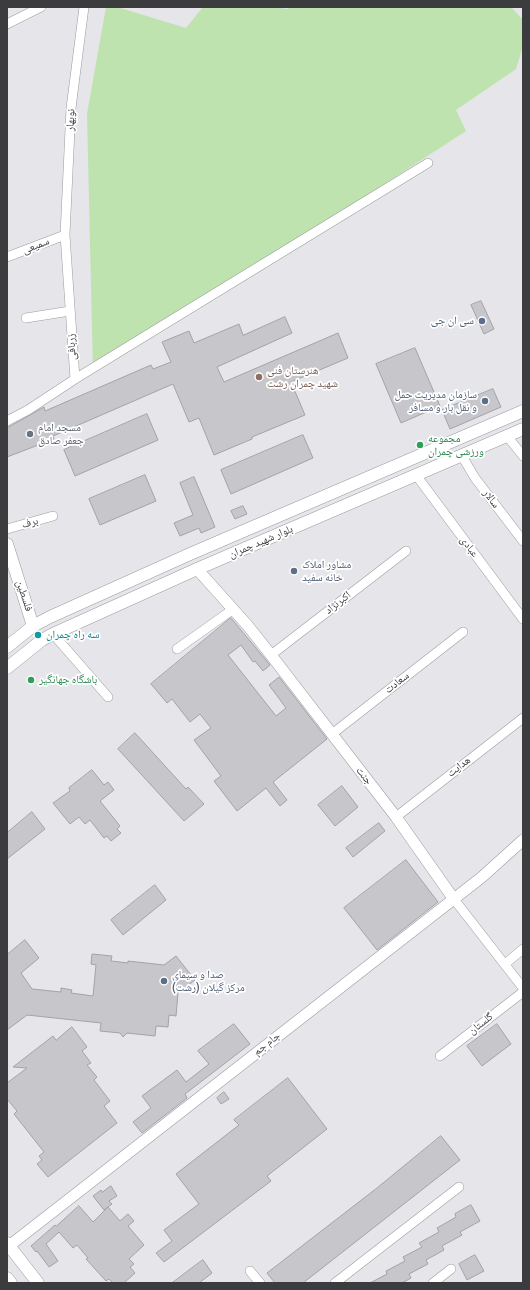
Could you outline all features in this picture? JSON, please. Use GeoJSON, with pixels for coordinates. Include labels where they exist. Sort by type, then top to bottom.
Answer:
{"type":"FeatureCollection","features":[{"type":"Feature","properties":{"kind":"main road","name":"بلوار شهید چمران"},"geometry":{"type":"LineString","coordinates":[[7,646],[33,626],[50,617],[190,554],[523,411]]}},
{"type":"Feature","properties":{"kind":"main road"},"geometry":{"type":"LineString","coordinates":[[501,421],[508,436]]}},
{"type":"Feature","properties":{"kind":"main road","name":"بلوار شهید چمران"},"geometry":{"type":"LineString","coordinates":[[7,668],[42,640],[53,634],[197,569],[523,429]]}},
{"type":"Feature","properties":{"kind":"main road"},"geometry":{"type":"LineString","coordinates":[[243,531],[250,547]]}},
{"type":"Feature","properties":{"kind":"main road","name":"فلسطین"},"geometry":{"type":"LineString","coordinates":[[7,544],[33,626]]}},
{"type":"Feature","properties":{"kind":"main road"},"geometry":{"type":"LineString","coordinates":[[190,554],[197,569]]}},
{"type":"Feature","properties":{"kind":"main road"},"geometry":{"type":"LineString","coordinates":[[8,1244],[38,1283]]}},
{"type":"Feature","properties":{"kind":"street"},"geometry":{"type":"LineString","coordinates":[[7,24],[41,7]]}},
{"type":"Feature","properties":{"kind":"street","name":"نوبهار"},"geometry":{"type":"LineString","coordinates":[[65,234],[71,108],[84,7]]}},
{"type":"Feature","properties":{"kind":"street"},"geometry":{"type":"LineString","coordinates":[[7,421],[28,410],[75,379],[428,163]]}},
{"type":"Feature","properties":{"kind":"street","name":"سمیعی"},"geometry":{"type":"LineString","coordinates":[[7,257],[65,234]]}},
{"type":"Feature","properties":{"kind":"street","name":"زربافی"},"geometry":{"type":"LineString","coordinates":[[65,234],[75,379]]}},
{"type":"Feature","properties":{"kind":"street"},"geometry":{"type":"LineString","coordinates":[[26,318],[70,311]]}},
{"type":"Feature","properties":{"kind":"street"},"geometry":{"type":"LineString","coordinates":[[508,436],[523,456]]}},
{"type":"Feature","properties":{"kind":"street","name":"سالار"},"geometry":{"type":"LineString","coordinates":[[462,456],[475,478],[523,541]]}},
{"type":"Feature","properties":{"kind":"street","name":"عبادی"},"geometry":{"type":"LineString","coordinates":[[416,475],[523,619]]}},
{"type":"Feature","properties":{"kind":"street","name":"برف"},"geometry":{"type":"LineString","coordinates":[[7,529],[52,516]]}},
{"type":"Feature","properties":{"kind":"street","name":"اکبرنژاد"},"geometry":{"type":"LineString","coordinates":[[270,656],[406,551]]}},
{"type":"Feature","properties":{"kind":"street","name":"جنت"},"geometry":{"type":"LineString","coordinates":[[197,569],[232,610],[248,626],[396,817],[454,898],[523,988]]}},
{"type":"Feature","properties":{"kind":"street"},"geometry":{"type":"LineString","coordinates":[[177,649],[232,610]]}},
{"type":"Feature","properties":{"kind":"street","name":"سعادت"},"geometry":{"type":"LineString","coordinates":[[332,734],[463,632]]}},
{"type":"Feature","properties":{"kind":"street"},"geometry":{"type":"LineString","coordinates":[[53,634],[108,697]]}},
{"type":"Feature","properties":{"kind":"street","name":"هدایت"},"geometry":{"type":"LineString","coordinates":[[396,817],[523,718]]}},
{"type":"Feature","properties":{"kind":"street","name":"جام جم"},"geometry":{"type":"LineString","coordinates":[[8,1244],[482,877],[523,840]]}},
{"type":"Feature","properties":{"kind":"street"},"geometry":{"type":"LineString","coordinates":[[505,964],[523,949]]}},
{"type":"Feature","properties":{"kind":"street","name":"گلستان"},"geometry":{"type":"LineString","coordinates":[[440,1056],[523,992]]}},
{"type":"Feature","properties":{"kind":"street"},"geometry":{"type":"LineString","coordinates":[[334,1283],[459,1187]]}},
{"type":"Feature","properties":{"kind":"street"},"geometry":{"type":"LineString","coordinates":[[433,1283],[451,1269]]}},
{"type":"Feature","properties":{"kind":"street"},"geometry":{"type":"LineString","coordinates":[[250,1271],[260,1283]]}},
{"type":"Feature","properties":{"kind":"green space"},"geometry":{"type":"Polygon","coordinates":[[[106,7],[117,7],[186,28],[203,7],[273,7],[288,9],[290,7],[511,7],[523,20],[523,46],[516,69],[456,110],[466,131],[93,373],[87,114],[106,7]]]}},
{"type":"Feature","properties":{"kind":"building"},"geometry":{"type":"Polygon","coordinates":[[[481,301],[494,329],[484,334],[471,305],[481,301]]]}},
{"type":"Feature","properties":{"kind":"building"},"geometry":{"type":"Polygon","coordinates":[[[285,317],[292,333],[217,367],[224,382],[338,333],[348,358],[291,382],[305,415],[214,455],[199,418],[189,422],[173,384],[53,436],[54,439],[7,457],[7,428],[44,407],[45,411],[151,365],[153,369],[171,362],[162,342],[189,331],[194,343],[239,324],[243,335],[285,317]]]}},
{"type":"Feature","properties":{"kind":"building"},"geometry":{"type":"Polygon","coordinates":[[[415,348],[440,406],[401,423],[376,364],[415,348]]]}},
{"type":"Feature","properties":{"kind":"building"},"geometry":{"type":"Polygon","coordinates":[[[493,389],[501,407],[450,429],[442,410],[493,389]]]}},
{"type":"Feature","properties":{"kind":"building"},"geometry":{"type":"Polygon","coordinates":[[[147,414],[158,440],[75,476],[64,450],[147,414]]]}},
{"type":"Feature","properties":{"kind":"building"},"geometry":{"type":"Polygon","coordinates":[[[303,435],[313,458],[231,494],[221,470],[303,435]]]}},
{"type":"Feature","properties":{"kind":"building"},"geometry":{"type":"Polygon","coordinates":[[[145,475],[156,501],[100,525],[89,499],[145,475]]]}},
{"type":"Feature","properties":{"kind":"building"},"geometry":{"type":"Polygon","coordinates":[[[194,477],[215,527],[201,533],[199,528],[180,536],[174,523],[193,515],[180,483],[194,477]]]}},
{"type":"Feature","properties":{"kind":"building"},"geometry":{"type":"Polygon","coordinates":[[[243,506],[247,514],[235,519],[231,511],[243,506]]]}},
{"type":"Feature","properties":{"kind":"building"},"geometry":{"type":"Polygon","coordinates":[[[231,618],[270,665],[263,671],[255,661],[253,662],[241,645],[228,655],[276,716],[286,708],[269,685],[279,677],[327,739],[273,782],[287,800],[280,806],[266,788],[237,811],[214,781],[221,776],[194,740],[211,728],[200,714],[190,722],[172,699],[167,703],[151,684],[231,618]]]}},
{"type":"Feature","properties":{"kind":"building"},"geometry":{"type":"Polygon","coordinates":[[[135,733],[186,789],[188,787],[204,804],[184,821],[118,749],[135,733]]]}},
{"type":"Feature","properties":{"kind":"building"},"geometry":{"type":"Polygon","coordinates":[[[92,770],[104,785],[108,782],[114,790],[100,801],[120,826],[117,829],[121,833],[111,841],[107,836],[104,838],[90,820],[85,824],[79,817],[70,824],[53,803],[70,791],[69,788],[92,770]]]}},
{"type":"Feature","properties":{"kind":"building"},"geometry":{"type":"Polygon","coordinates":[[[342,786],[358,807],[335,826],[318,805],[342,786]]]}},
{"type":"Feature","properties":{"kind":"building"},"geometry":{"type":"Polygon","coordinates":[[[32,812],[45,829],[7,859],[7,833],[32,812]]]}},
{"type":"Feature","properties":{"kind":"building"},"geometry":{"type":"Polygon","coordinates":[[[379,823],[385,831],[353,857],[346,848],[379,823]]]}},
{"type":"Feature","properties":{"kind":"building"},"geometry":{"type":"Polygon","coordinates":[[[406,860],[438,902],[377,950],[344,908],[406,860]]]}},
{"type":"Feature","properties":{"kind":"building"},"geometry":{"type":"Polygon","coordinates":[[[155,885],[166,900],[123,935],[111,920],[155,885]]]}},
{"type":"Feature","properties":{"kind":"building"},"geometry":{"type":"Polygon","coordinates":[[[25,940],[39,958],[21,973],[32,989],[61,992],[61,988],[72,990],[71,993],[93,996],[96,965],[91,964],[92,954],[112,956],[111,961],[128,963],[128,961],[164,965],[176,956],[195,980],[178,993],[176,1016],[169,1015],[168,1027],[156,1026],[155,1036],[127,1033],[123,1037],[120,1033],[100,1031],[101,1023],[27,1015],[7,1030],[7,955],[25,940]]]}},
{"type":"Feature","properties":{"kind":"building"},"geometry":{"type":"Polygon","coordinates":[[[234,1024],[250,1044],[185,1094],[187,1098],[142,1133],[133,1122],[151,1108],[142,1096],[177,1070],[186,1082],[209,1064],[198,1051],[234,1024]]]}},
{"type":"Feature","properties":{"kind":"building"},"geometry":{"type":"Polygon","coordinates":[[[497,1024],[511,1044],[482,1066],[467,1046],[497,1024]]]}},
{"type":"Feature","properties":{"kind":"building"},"geometry":{"type":"Polygon","coordinates":[[[72,1027],[87,1047],[82,1051],[91,1063],[87,1065],[97,1077],[94,1080],[110,1101],[104,1106],[117,1123],[48,1177],[37,1164],[42,1160],[39,1156],[44,1152],[14,1114],[17,1111],[7,1099],[7,1083],[27,1068],[13,1067],[53,1036],[56,1040],[72,1027]]]}},
{"type":"Feature","properties":{"kind":"building"},"geometry":{"type":"Polygon","coordinates":[[[288,1078],[327,1129],[267,1176],[271,1181],[164,1262],[156,1253],[172,1241],[164,1230],[199,1204],[176,1174],[239,1125],[234,1120],[288,1078]]]}},
{"type":"Feature","properties":{"kind":"building"},"geometry":{"type":"Polygon","coordinates":[[[224,1092],[229,1099],[221,1104],[217,1098],[224,1092]]]}},
{"type":"Feature","properties":{"kind":"building"},"geometry":{"type":"Polygon","coordinates":[[[441,1136],[460,1160],[303,1283],[275,1283],[267,1273],[377,1188],[441,1136]]]}},
{"type":"Feature","properties":{"kind":"building"},"geometry":{"type":"Polygon","coordinates":[[[111,1186],[117,1196],[109,1201],[112,1204],[104,1210],[93,1196],[101,1190],[102,1192],[111,1186]]]}},
{"type":"Feature","properties":{"kind":"building"},"geometry":{"type":"Polygon","coordinates":[[[471,1205],[480,1221],[460,1232],[462,1235],[442,1246],[444,1250],[426,1260],[428,1264],[409,1274],[411,1278],[402,1283],[370,1283],[387,1274],[386,1271],[405,1261],[403,1257],[422,1247],[419,1243],[439,1232],[437,1228],[456,1217],[455,1214],[471,1205]]]}},
{"type":"Feature","properties":{"kind":"building"},"geometry":{"type":"Polygon","coordinates":[[[79,1206],[93,1222],[108,1207],[120,1221],[128,1214],[134,1221],[128,1226],[144,1245],[129,1259],[134,1264],[130,1267],[135,1273],[124,1283],[113,1283],[109,1279],[106,1281],[86,1259],[88,1258],[77,1245],[73,1248],[59,1232],[46,1244],[58,1261],[49,1267],[37,1251],[36,1252],[31,1246],[79,1206]]]}},
{"type":"Feature","properties":{"kind":"building"},"geometry":{"type":"Polygon","coordinates":[[[475,1255],[484,1271],[467,1280],[459,1264],[475,1255]]]}},
{"type":"Feature","properties":{"kind":"building"},"geometry":{"type":"Polygon","coordinates":[[[203,1260],[212,1273],[199,1283],[172,1283],[203,1260]]]}},
{"type":"Feature","properties":{"kind":"place","name":"سی ان جی"},"geometry":{"type":"Point","coordinates":[482,321]}},
{"type":"Feature","properties":{"kind":"place","name":"هنرستان فنی شهید چمران رشت"},"geometry":{"type":"Point","coordinates":[259,377]}},
{"type":"Feature","properties":{"kind":"place","name":"سازمان مدیریت حمل و نقل بار و مسافر"},"geometry":{"type":"Point","coordinates":[485,401]}},
{"type":"Feature","properties":{"kind":"place","name":"مسجد امام جعفر صادق"},"geometry":{"type":"Point","coordinates":[30,434]}},
{"type":"Feature","properties":{"kind":"place","name":"مجموعه ورزشی چمران"},"geometry":{"type":"Point","coordinates":[420,445]}},
{"type":"Feature","properties":{"kind":"place","name":"مشاور املاک خانه سفید"},"geometry":{"type":"Point","coordinates":[294,571]}},
{"type":"Feature","properties":{"kind":"place","name":"سه راه چمران"},"geometry":{"type":"Point","coordinates":[38,635]}},
{"type":"Feature","properties":{"kind":"place","name":"باشگاه جهانگیر"},"geometry":{"type":"Point","coordinates":[31,680]}},
{"type":"Feature","properties":{"kind":"place","name":"صدا و سیمای مرکز گیلان (رشت)"},"geometry":{"type":"Point","coordinates":[164,981]}}]}
